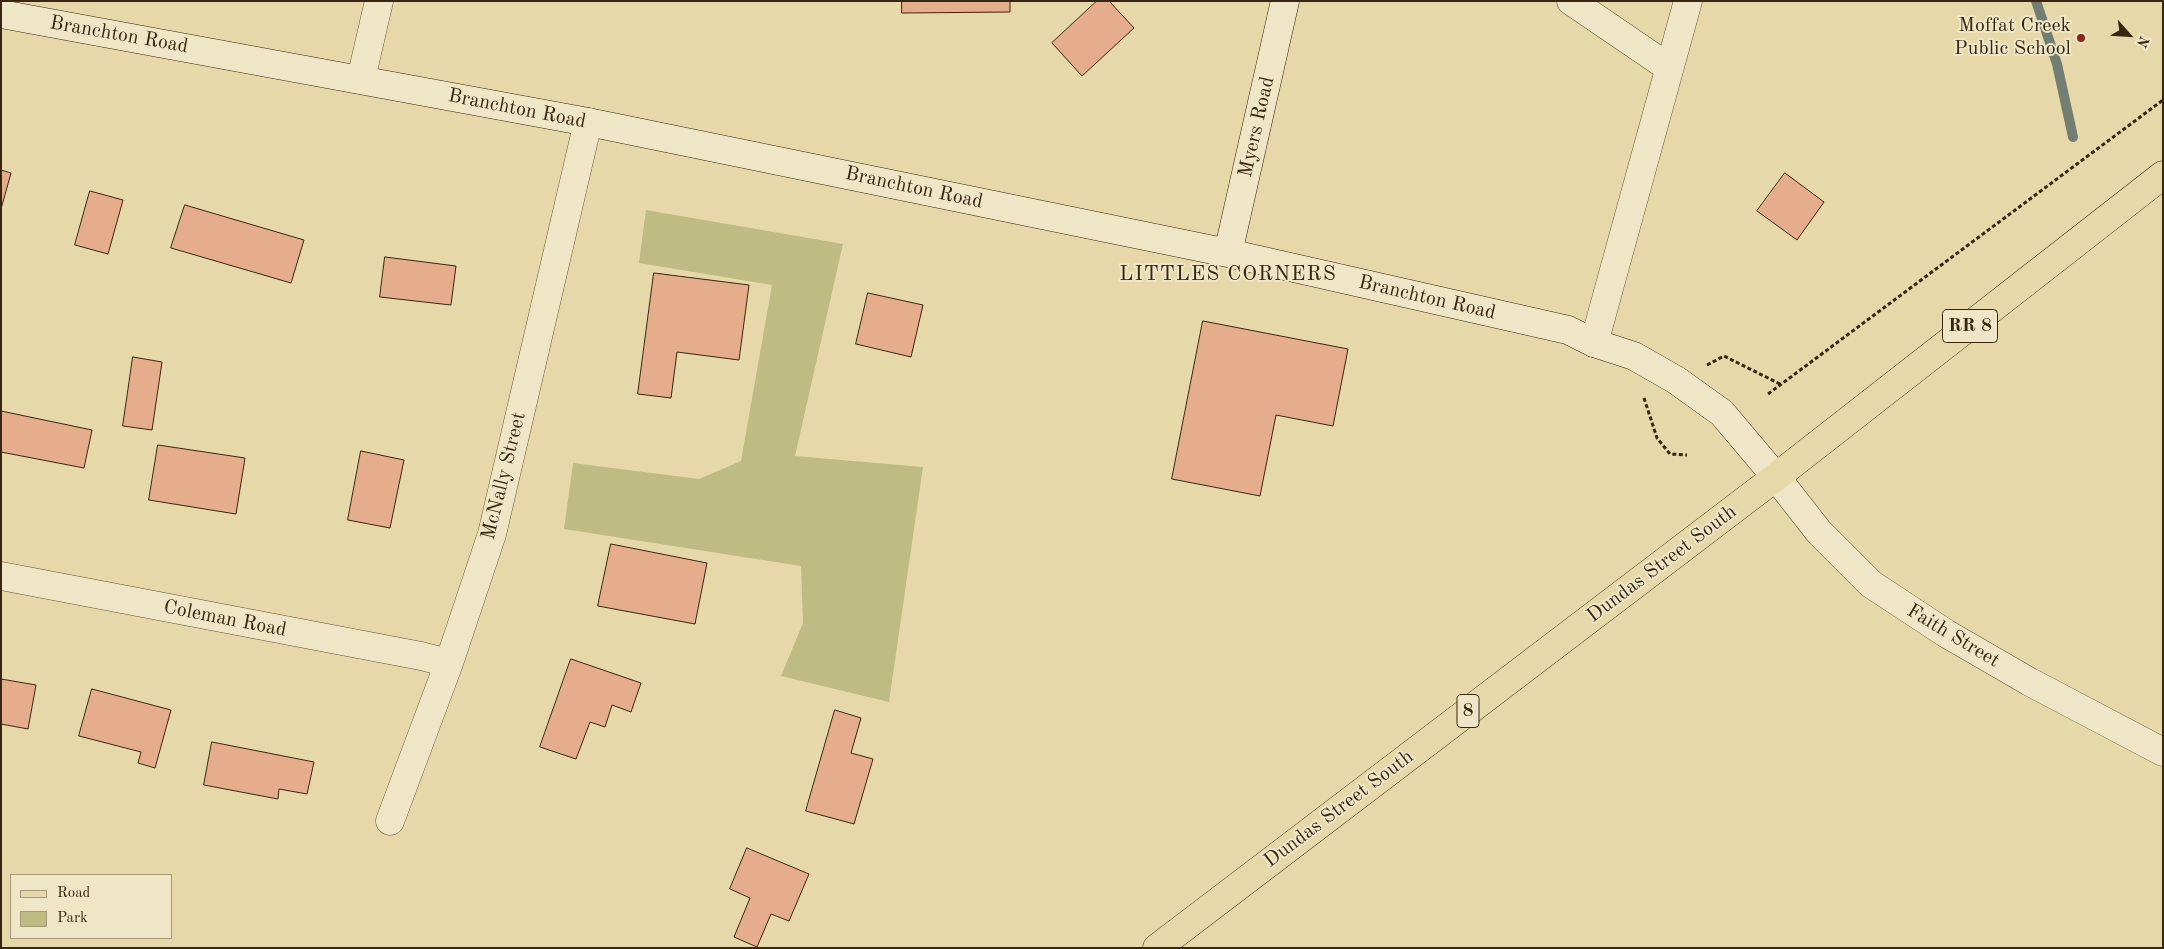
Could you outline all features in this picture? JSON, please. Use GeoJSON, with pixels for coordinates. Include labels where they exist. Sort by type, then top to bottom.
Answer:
{"type":"FeatureCollection","features":[{"type":"Feature","properties":{"kind":"main road","name":"Dundas Street South"},"geometry":{"type":"LineString","coordinates":[[1157,948],[1776,477],[2163,175]]}},
{"type":"Feature","properties":{"kind":"street"},"geometry":{"type":"LineString","coordinates":[[361,79],[378,1]]}},
{"type":"Feature","properties":{"kind":"street","name":"Myers Road"},"geometry":{"type":"LineString","coordinates":[[1228,253],[1285,1]]}},
{"type":"Feature","properties":{"kind":"street"},"geometry":{"type":"LineString","coordinates":[[1570,1],[1668,66]]}},
{"type":"Feature","properties":{"kind":"street"},"geometry":{"type":"LineString","coordinates":[[1594,343],[1668,66],[1688,1]]}},
{"type":"Feature","properties":{"kind":"street","name":"Branchton Road"},"geometry":{"type":"LineString","coordinates":[[1,14],[588,122],[1228,253],[1568,330],[1594,343],[1634,356],[1676,380],[1722,413],[1776,477]]}},
{"type":"Feature","properties":{"kind":"street","name":"McNally Street"},"geometry":{"type":"LineString","coordinates":[[390,821],[449,663],[492,534],[588,122]]}},
{"type":"Feature","properties":{"kind":"street","name":"Faith Street"},"geometry":{"type":"LineString","coordinates":[[1776,477],[1819,532],[1871,584],[1964,644],[2030,682],[2163,752]]}},
{"type":"Feature","properties":{"kind":"street","name":"Coleman Road"},"geometry":{"type":"LineString","coordinates":[[1,576],[421,656],[449,663]]}},
{"type":"Feature","properties":{"kind":"path"},"geometry":{"type":"LineString","coordinates":[[1768,394],[2163,100]]}},
{"type":"Feature","properties":{"kind":"path"},"geometry":{"type":"LineString","coordinates":[[1634,356],[1646,406],[1657,438],[1670,454],[1687,455]]}},
{"type":"Feature","properties":{"kind":"path"},"geometry":{"type":"LineString","coordinates":[[1724,356],[1780,384]]}},
{"type":"Feature","properties":{"kind":"green space"},"geometry":{"type":"Polygon","coordinates":[[[646,210],[843,244],[795,456],[923,467],[889,702],[781,676],[803,623],[801,566],[564,529],[573,463],[699,479],[741,461],[772,285],[639,263],[646,210]]]}},
{"type":"Feature","properties":{"kind":"building"},"geometry":{"type":"Polygon","coordinates":[[[902,1],[1010,1],[1010,12],[902,13],[902,1]]]}},
{"type":"Feature","properties":{"kind":"building"},"geometry":{"type":"Polygon","coordinates":[[[1097,1],[1109,1],[1134,28],[1082,76],[1052,43],[1097,1]]]}},
{"type":"Feature","properties":{"kind":"building"},"geometry":{"type":"Polygon","coordinates":[[[1,170],[11,173],[1,209],[1,170]]]}},
{"type":"Feature","properties":{"kind":"building"},"geometry":{"type":"Polygon","coordinates":[[[1785,173],[1824,202],[1797,240],[1757,211],[1785,173]]]}},
{"type":"Feature","properties":{"kind":"building"},"geometry":{"type":"Polygon","coordinates":[[[90,191],[123,200],[108,254],[75,245],[90,191]]]}},
{"type":"Feature","properties":{"kind":"building"},"geometry":{"type":"Polygon","coordinates":[[[185,205],[304,240],[291,283],[171,248],[185,205]]]}},
{"type":"Feature","properties":{"kind":"building"},"geometry":{"type":"Polygon","coordinates":[[[385,257],[456,266],[451,305],[380,297],[385,257]]]}},
{"type":"Feature","properties":{"kind":"building"},"geometry":{"type":"Polygon","coordinates":[[[654,273],[749,285],[739,360],[677,352],[671,398],[638,394],[654,273]]]}},
{"type":"Feature","properties":{"kind":"building"},"geometry":{"type":"Polygon","coordinates":[[[868,293],[923,305],[911,357],[856,344],[868,293]]]}},
{"type":"Feature","properties":{"kind":"building"},"geometry":{"type":"Polygon","coordinates":[[[1203,321],[1348,349],[1333,426],[1276,415],[1260,496],[1172,479],[1203,321]]]}},
{"type":"Feature","properties":{"kind":"building"},"geometry":{"type":"Polygon","coordinates":[[[133,357],[162,362],[152,430],[123,426],[133,357]]]}},
{"type":"Feature","properties":{"kind":"building"},"geometry":{"type":"Polygon","coordinates":[[[1,411],[92,430],[84,468],[1,452],[1,411]]]}},
{"type":"Feature","properties":{"kind":"building"},"geometry":{"type":"Polygon","coordinates":[[[158,445],[245,458],[236,514],[149,500],[158,445]]]}},
{"type":"Feature","properties":{"kind":"building"},"geometry":{"type":"Polygon","coordinates":[[[361,451],[404,460],[390,528],[348,520],[361,451]]]}},
{"type":"Feature","properties":{"kind":"building"},"geometry":{"type":"Polygon","coordinates":[[[611,544],[707,563],[695,624],[598,606],[611,544]]]}},
{"type":"Feature","properties":{"kind":"building"},"geometry":{"type":"Polygon","coordinates":[[[571,659],[641,683],[631,712],[612,705],[605,727],[590,722],[576,759],[540,747],[571,659]]]}},
{"type":"Feature","properties":{"kind":"building"},"geometry":{"type":"Polygon","coordinates":[[[1,679],[36,685],[28,729],[1,724],[1,679]]]}},
{"type":"Feature","properties":{"kind":"building"},"geometry":{"type":"Polygon","coordinates":[[[92,689],[171,710],[155,768],[138,763],[141,752],[79,736],[92,689]]]}},
{"type":"Feature","properties":{"kind":"building"},"geometry":{"type":"Polygon","coordinates":[[[835,710],[861,718],[851,753],[873,759],[854,824],[806,811],[835,710]]]}},
{"type":"Feature","properties":{"kind":"building"},"geometry":{"type":"Polygon","coordinates":[[[212,742],[314,762],[307,794],[279,789],[278,799],[204,785],[212,742]]]}},
{"type":"Feature","properties":{"kind":"building"},"geometry":{"type":"Polygon","coordinates":[[[747,848],[809,874],[789,921],[771,914],[757,947],[734,937],[750,898],[730,889],[747,848]]]}},
{"type":"Feature","properties":{"kind":"waterway"},"geometry":{"type":"LineString","coordinates":[[2036,1],[2057,64],[2073,137]]}},
{"type":"Feature","properties":{"kind":"place","name":"Moffat Creek Public School"},"geometry":{"type":"Point","coordinates":[2081,38]}},
{"type":"Feature","properties":{"kind":"district","name":"LITTLES CORNERS"},"geometry":{"type":"Point","coordinates":[1228,274]}}]}
